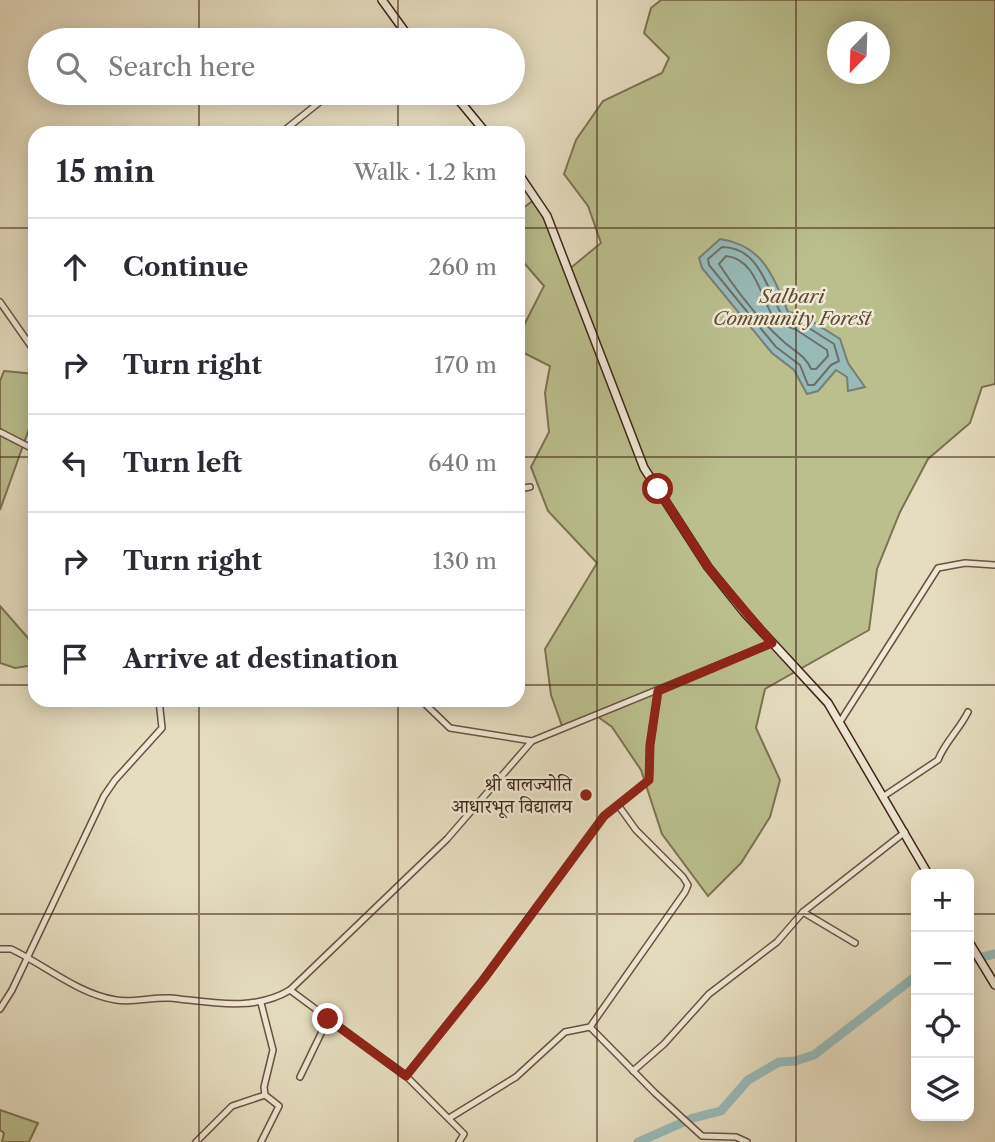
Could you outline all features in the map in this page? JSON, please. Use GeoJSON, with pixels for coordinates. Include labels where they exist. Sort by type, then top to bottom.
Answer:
{"type":"FeatureCollection","features":[{"type":"Feature","properties":{"kind":"street"},"geometry":{"type":"LineString","coordinates":[[383,0],[399,28]]}},
{"type":"Feature","properties":{"kind":"street"},"geometry":{"type":"LineString","coordinates":[[290,126],[316,105]]}},
{"type":"Feature","properties":{"kind":"street"},"geometry":{"type":"LineString","coordinates":[[463,105],[480,126]]}},
{"type":"Feature","properties":{"kind":"street"},"geometry":{"type":"LineString","coordinates":[[525,183],[547,216],[644,468],[708,567],[772,643],[818,691],[840,722],[925,869]]}},
{"type":"Feature","properties":{"kind":"street"},"geometry":{"type":"LineString","coordinates":[[0,302],[28,342]]}},
{"type":"Feature","properties":{"kind":"street"},"geometry":{"type":"LineString","coordinates":[[0,432],[28,446]]}},
{"type":"Feature","properties":{"kind":"street"},"geometry":{"type":"LineString","coordinates":[[525,488],[530,487]]}},
{"type":"Feature","properties":{"kind":"street"},"geometry":{"type":"LineString","coordinates":[[840,722],[939,568],[965,563],[995,565]]}},
{"type":"Feature","properties":{"kind":"street"},"geometry":{"type":"LineString","coordinates":[[0,949],[11,949],[27,956],[71,983],[116,1000],[171,998],[187,1002],[261,1003],[290,990],[447,839],[532,741],[772,643]]}},
{"type":"Feature","properties":{"kind":"street"},"geometry":{"type":"LineString","coordinates":[[406,1076],[483,980],[604,816],[649,780],[650,745],[658,691]]}},
{"type":"Feature","properties":{"kind":"street"},"geometry":{"type":"LineString","coordinates":[[0,1009],[104,796],[162,728],[160,707]]}},
{"type":"Feature","properties":{"kind":"street"},"geometry":{"type":"LineString","coordinates":[[428,707],[450,728],[532,741]]}},
{"type":"Feature","properties":{"kind":"street"},"geometry":{"type":"LineString","coordinates":[[884,796],[938,760],[943,745],[958,729],[968,712]]}},
{"type":"Feature","properties":{"kind":"street"},"geometry":{"type":"LineString","coordinates":[[451,1117],[516,1077],[565,1032],[590,1027],[688,885],[636,831],[618,805]]}},
{"type":"Feature","properties":{"kind":"street"},"geometry":{"type":"LineString","coordinates":[[633,1071],[664,1044],[709,994],[777,942],[803,912],[905,832]]}},
{"type":"Feature","properties":{"kind":"street"},"geometry":{"type":"LineString","coordinates":[[803,912],[855,943]]}},
{"type":"Feature","properties":{"kind":"street"},"geometry":{"type":"LineString","coordinates":[[974,950],[995,985]]}},
{"type":"Feature","properties":{"kind":"street"},"geometry":{"type":"LineString","coordinates":[[290,990],[406,1076],[451,1117],[464,1134],[459,1142]]}},
{"type":"Feature","properties":{"kind":"street"},"geometry":{"type":"LineString","coordinates":[[261,1003],[273,1050],[265,1079],[265,1095]]}},
{"type":"Feature","properties":{"kind":"street"},"geometry":{"type":"LineString","coordinates":[[300,1077],[328,1019]]}},
{"type":"Feature","properties":{"kind":"street"},"geometry":{"type":"LineString","coordinates":[[590,1027],[688,1125],[709,1138],[736,1137],[747,1142]]}},
{"type":"Feature","properties":{"kind":"street"},"geometry":{"type":"LineString","coordinates":[[196,1142],[232,1106],[265,1095]]}},
{"type":"Feature","properties":{"kind":"street"},"geometry":{"type":"LineString","coordinates":[[261,1142],[279,1106],[265,1095]]}},
{"type":"Feature","properties":{"kind":"green space","name":"Salbari Community Forest"},"geometry":{"type":"Polygon","coordinates":[[[661,0],[995,0],[995,384],[982,387],[970,423],[928,459],[900,512],[877,569],[869,630],[765,689],[756,728],[780,780],[770,817],[741,863],[708,896],[662,834],[641,770],[612,727],[594,714],[562,726],[551,695],[545,649],[597,563],[548,511],[531,467],[549,432],[545,393],[550,366],[525,354],[525,323],[544,286],[525,264],[525,207],[535,199],[567,271],[601,243],[588,206],[564,174],[576,140],[603,101],[662,73],[669,58],[644,33],[651,8],[661,0]]]}},
{"type":"Feature","properties":{"kind":"green space"},"geometry":{"type":"Polygon","coordinates":[[[4,371],[28,373],[28,432],[0,510],[0,381],[4,371]]]}},
{"type":"Feature","properties":{"kind":"green space"},"geometry":{"type":"Polygon","coordinates":[[[0,606],[28,638],[28,666],[15,668],[0,663],[0,606]]]}},
{"type":"Feature","properties":{"kind":"green space"},"geometry":{"type":"Polygon","coordinates":[[[0,1110],[38,1123],[29,1142],[2,1142],[4,1133],[0,1130],[0,1110]]]}},
{"type":"Feature","properties":{"kind":"water"},"geometry":{"type":"Polygon","coordinates":[[[720,239],[735,242],[756,255],[771,275],[788,312],[800,314],[840,339],[848,363],[865,387],[848,391],[847,377],[836,370],[818,391],[807,394],[794,370],[772,353],[702,268],[699,258],[720,239]]]}},
{"type":"Feature","properties":{"kind":"waterway"},"geometry":{"type":"LineString","coordinates":[[974,959],[995,954]]}},
{"type":"Feature","properties":{"kind":"waterway"},"geometry":{"type":"LineString","coordinates":[[638,1142],[693,1118],[721,1111],[748,1080],[779,1062],[795,1061],[814,1055],[911,980]]}},
{"type":"Feature","properties":{"kind":"place","name":"श्री बालज्योति आधारभूत विद्यालय"},"geometry":{"type":"Point","coordinates":[586,795]}},
{"type":"Feature","properties":{"kind":"route"},"geometry":{"type":"LineString","coordinates":[[328,1019],[406,1076],[483,980],[549,887],[604,816],[649,780],[650,745],[658,691],[772,643],[699,555],[658,489]]}}]}
